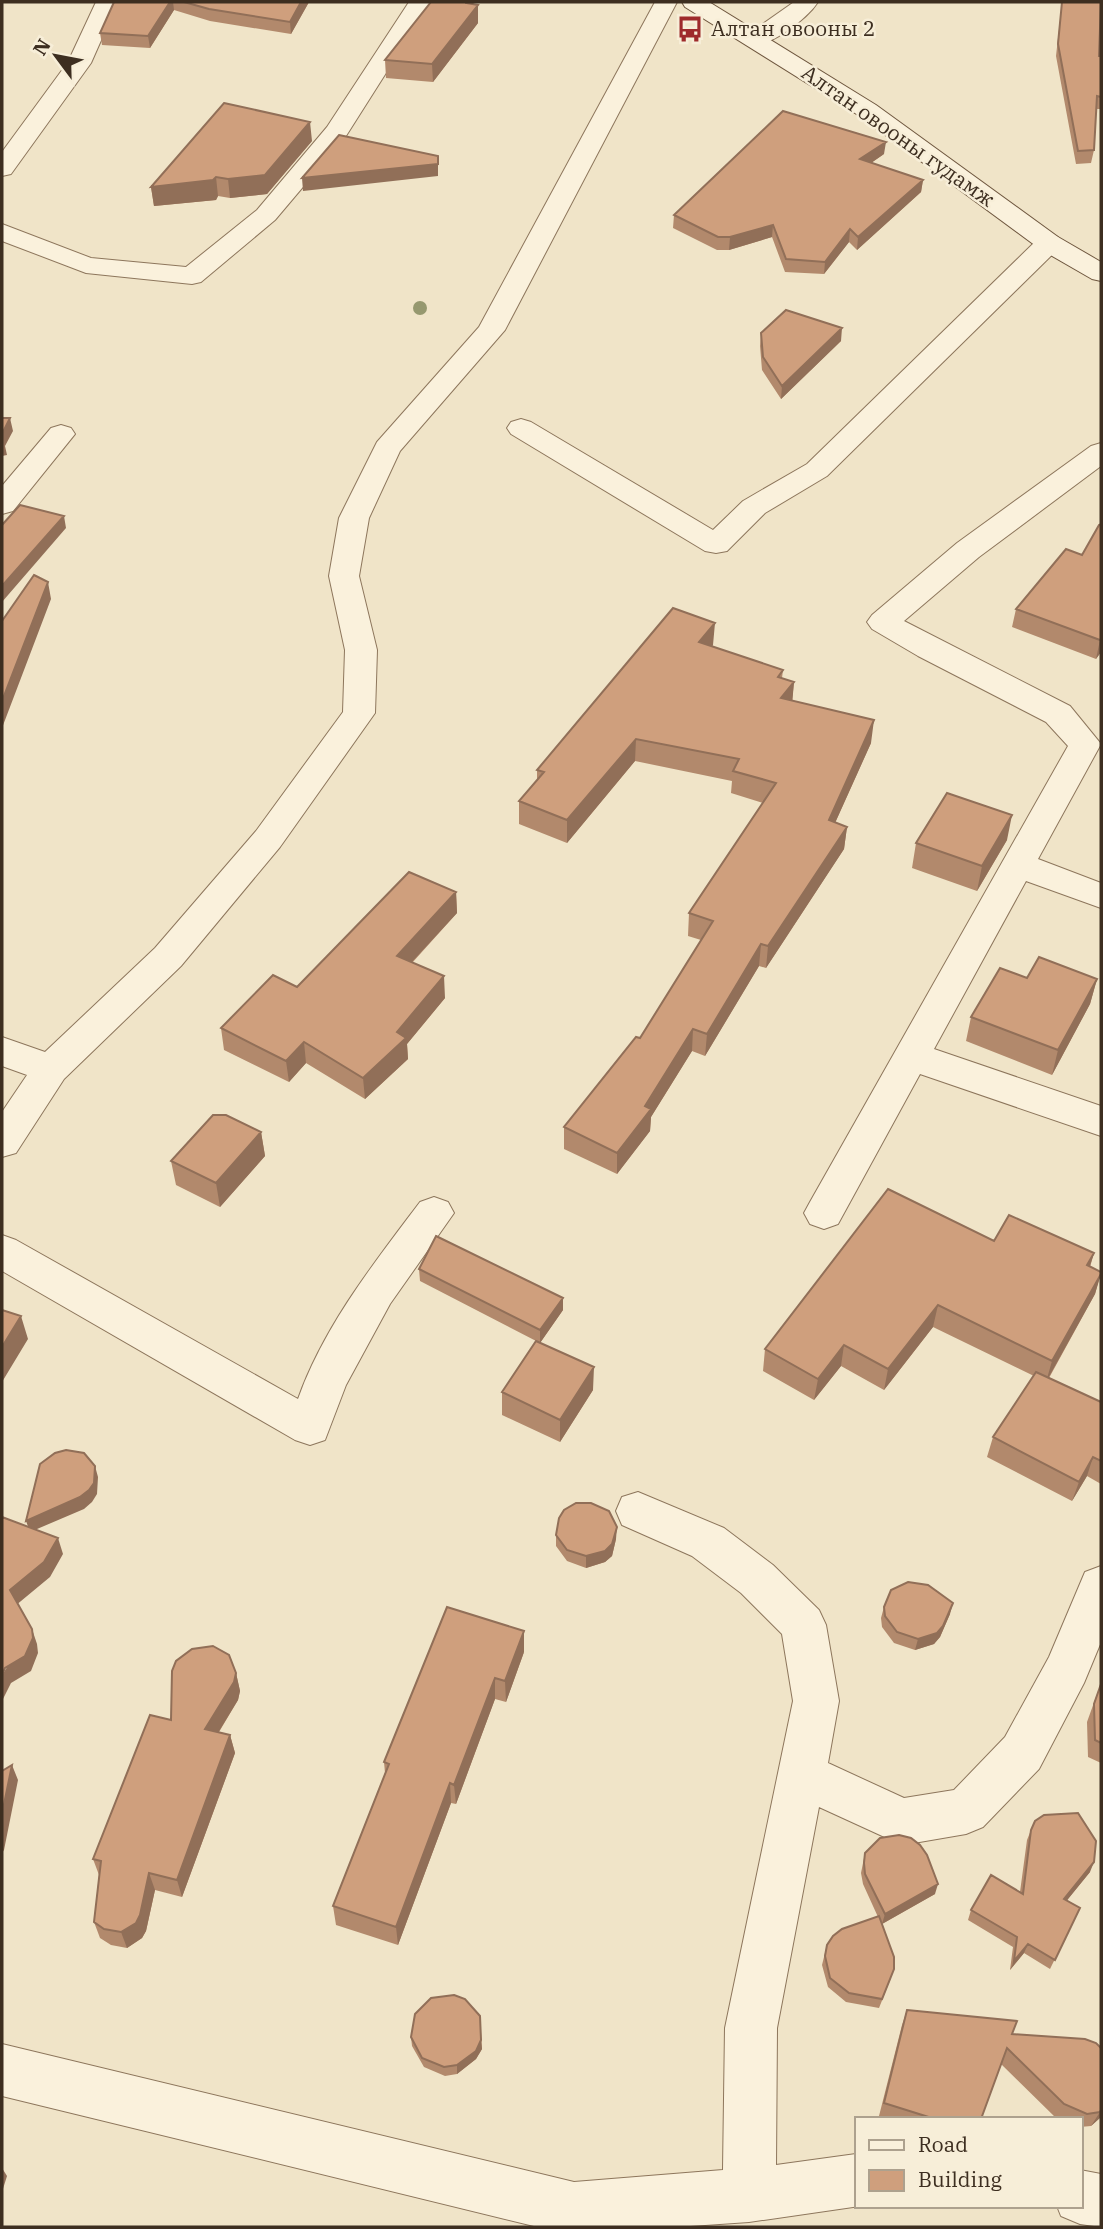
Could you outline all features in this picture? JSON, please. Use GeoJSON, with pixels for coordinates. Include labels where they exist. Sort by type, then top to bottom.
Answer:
{"type":"FeatureCollection","features":[{"type":"Feature","properties":{"kind":"street"},"geometry":{"type":"LineString","coordinates":[[2,169],[79,63],[107,2]]}},
{"type":"Feature","properties":{"kind":"street"},"geometry":{"type":"LineString","coordinates":[[2,232],[86,265],[192,276],[265,215],[337,131],[420,2]]}},
{"type":"Feature","properties":{"kind":"street"},"geometry":{"type":"LineString","coordinates":[[2,1142],[51,1069],[168,957],[268,839],[359,713],[361,650],[344,576],[354,518],[387,448],[491,330],[666,2]]}},
{"type":"Feature","properties":{"kind":"street","name":"Алтан овооны гудамж"},"geometry":{"type":"LineString","coordinates":[[693,2],[867,110],[1049,243],[1101,273]]}},
{"type":"Feature","properties":{"kind":"street"},"geometry":{"type":"LineString","coordinates":[[755,40],[789,18],[807,2]]}},
{"type":"Feature","properties":{"kind":"street"},"geometry":{"type":"LineString","coordinates":[[521,428],[716,544],[754,507],[817,470],[1049,243]]}},
{"type":"Feature","properties":{"kind":"street"},"geometry":{"type":"LineString","coordinates":[[2,505],[61,434]]}},
{"type":"Feature","properties":{"kind":"street"},"geometry":{"type":"LineString","coordinates":[[824,1213],[913,1057],[1017,865],[1093,743],[1058,714],[929,649],[883,622],[968,550],[1101,452]]}},
{"type":"Feature","properties":{"kind":"street"},"geometry":{"type":"LineString","coordinates":[[1017,865],[1101,896]]}},
{"type":"Feature","properties":{"kind":"street"},"geometry":{"type":"LineString","coordinates":[[2,1051],[51,1069]]}},
{"type":"Feature","properties":{"kind":"street"},"geometry":{"type":"LineString","coordinates":[[913,1057],[1101,1121]]}},
{"type":"Feature","properties":{"kind":"street"},"geometry":{"type":"LineString","coordinates":[[2,1251],[310,1427],[326,1381],[376,1292],[434,1213]]}},
{"type":"Feature","properties":{"kind":"street"},"geometry":{"type":"LineString","coordinates":[[638,1511],[708,1542],[757,1579],[803,1625],[816,1701],[751,2028],[749,2195]]}},
{"type":"Feature","properties":{"kind":"street"},"geometry":{"type":"LineString","coordinates":[[803,1775],[902,1822],[966,1811],[1022,1753],[1068,1668],[1101,1586]]}},
{"type":"Feature","properties":{"kind":"street"},"geometry":{"type":"LineString","coordinates":[[2,2070],[574,2209],[630,2216],[749,2195],[855,2181]]}},
{"type":"Feature","properties":{"kind":"street"},"geometry":{"type":"LineString","coordinates":[[1082,2197],[1101,2201]]}},
{"type":"Feature","properties":{"kind":"building"},"geometry":{"type":"Polygon","coordinates":[[[114,2],[170,2],[148,36],[100,33],[114,2]]]}},
{"type":"Feature","properties":{"kind":"building"},"geometry":{"type":"Polygon","coordinates":[[[184,2],[301,2],[290,22],[209,9],[184,2]]]}},
{"type":"Feature","properties":{"kind":"building"},"geometry":{"type":"Polygon","coordinates":[[[431,2],[466,2],[478,5],[432,64],[385,60],[431,2]]]}},
{"type":"Feature","properties":{"kind":"building"},"geometry":{"type":"Polygon","coordinates":[[[1062,2],[1101,2],[1101,97],[1097,96],[1094,150],[1078,151],[1058,44],[1062,2]]]}},
{"type":"Feature","properties":{"kind":"building"},"geometry":{"type":"Polygon","coordinates":[[[224,103],[310,122],[265,175],[228,179],[216,177],[213,180],[151,187],[224,103]]]}},
{"type":"Feature","properties":{"kind":"building"},"geometry":{"type":"Polygon","coordinates":[[[783,111],[886,142],[860,159],[923,180],[858,237],[850,229],[825,262],[786,259],[773,225],[730,237],[718,237],[674,215],[783,111]]]}},
{"type":"Feature","properties":{"kind":"building"},"geometry":{"type":"Polygon","coordinates":[[[339,135],[438,156],[438,164],[302,178],[339,135]]]}},
{"type":"Feature","properties":{"kind":"building"},"geometry":{"type":"Polygon","coordinates":[[[786,310],[842,328],[782,386],[763,357],[761,333],[786,310]]]}},
{"type":"Feature","properties":{"kind":"building"},"geometry":{"type":"Polygon","coordinates":[[[2,418],[10,418],[2,434],[2,418]]]}},
{"type":"Feature","properties":{"kind":"building"},"geometry":{"type":"Polygon","coordinates":[[[20,505],[64,516],[2,586],[2,525],[20,505]]]}},
{"type":"Feature","properties":{"kind":"building"},"geometry":{"type":"Polygon","coordinates":[[[1101,524],[1100,640],[1016,609],[1066,549],[1082,555],[1101,524]]]}},
{"type":"Feature","properties":{"kind":"building"},"geometry":{"type":"Polygon","coordinates":[[[34,575],[48,582],[2,701],[2,621],[34,575]]]}},
{"type":"Feature","properties":{"kind":"building"},"geometry":{"type":"Polygon","coordinates":[[[673,608],[715,623],[699,642],[783,670],[778,677],[794,682],[781,698],[874,720],[829,820],[847,827],[768,946],[761,944],[707,1034],[693,1029],[645,1106],[651,1109],[617,1153],[564,1127],[636,1037],[640,1038],[713,921],[689,913],[776,783],[733,771],[739,759],[636,739],[567,820],[519,801],[544,772],[537,770],[673,608]]]}},
{"type":"Feature","properties":{"kind":"building"},"geometry":{"type":"Polygon","coordinates":[[[947,793],[1012,815],[982,866],[916,843],[947,793]]]}},
{"type":"Feature","properties":{"kind":"building"},"geometry":{"type":"Polygon","coordinates":[[[409,872],[456,892],[397,956],[444,976],[397,1032],[406,1038],[363,1078],[304,1042],[286,1061],[221,1028],[273,975],[297,987],[409,872]]]}},
{"type":"Feature","properties":{"kind":"building"},"geometry":{"type":"Polygon","coordinates":[[[1039,957],[1097,979],[1058,1050],[971,1017],[1000,968],[1027,978],[1039,957]]]}},
{"type":"Feature","properties":{"kind":"building"},"geometry":{"type":"Polygon","coordinates":[[[213,1115],[226,1115],[261,1132],[216,1183],[171,1161],[213,1115]]]}},
{"type":"Feature","properties":{"kind":"building"},"geometry":{"type":"Polygon","coordinates":[[[888,1189],[994,1241],[1009,1215],[1094,1253],[1087,1265],[1101,1274],[1052,1361],[938,1305],[888,1369],[844,1345],[818,1379],[765,1349],[888,1189]]]}},
{"type":"Feature","properties":{"kind":"building"},"geometry":{"type":"Polygon","coordinates":[[[436,1236],[563,1298],[540,1330],[419,1269],[436,1236]]]}},
{"type":"Feature","properties":{"kind":"building"},"geometry":{"type":"Polygon","coordinates":[[[2,1310],[21,1316],[2,1347],[2,1310]]]}},
{"type":"Feature","properties":{"kind":"building"},"geometry":{"type":"Polygon","coordinates":[[[536,1341],[594,1367],[560,1420],[502,1392],[536,1341]]]}},
{"type":"Feature","properties":{"kind":"building"},"geometry":{"type":"Polygon","coordinates":[[[1036,1372],[1101,1402],[1101,1461],[1093,1457],[1079,1482],[993,1437],[1036,1372]]]}},
{"type":"Feature","properties":{"kind":"building"},"geometry":{"type":"Polygon","coordinates":[[[66,1450],[84,1453],[95,1466],[94,1483],[80,1497],[26,1521],[40,1464],[55,1453],[66,1450]]]}},
{"type":"Feature","properties":{"kind":"building"},"geometry":{"type":"Polygon","coordinates":[[[576,1503],[591,1503],[609,1511],[617,1527],[612,1544],[605,1551],[586,1556],[567,1550],[556,1535],[559,1518],[564,1510],[576,1503]]]}},
{"type":"Feature","properties":{"kind":"building"},"geometry":{"type":"Polygon","coordinates":[[[2,1517],[58,1538],[44,1562],[10,1590],[32,1629],[33,1638],[25,1656],[5,1668],[2,1675],[2,1517]]]}},
{"type":"Feature","properties":{"kind":"building"},"geometry":{"type":"Polygon","coordinates":[[[908,1582],[928,1585],[953,1603],[937,1633],[918,1639],[897,1632],[885,1616],[884,1607],[891,1590],[908,1582]]]}},
{"type":"Feature","properties":{"kind":"building"},"geometry":{"type":"Polygon","coordinates":[[[447,1607],[524,1631],[505,1681],[495,1678],[454,1785],[450,1783],[396,1927],[333,1906],[389,1764],[384,1762],[447,1607]]]}},
{"type":"Feature","properties":{"kind":"building"},"geometry":{"type":"Polygon","coordinates":[[[213,1646],[229,1655],[236,1673],[234,1682],[205,1729],[230,1735],[177,1880],[149,1873],[136,1923],[121,1932],[104,1929],[94,1922],[101,1861],[93,1859],[150,1715],[171,1720],[172,1671],[176,1661],[192,1649],[213,1646]]]}},
{"type":"Feature","properties":{"kind":"building"},"geometry":{"type":"Polygon","coordinates":[[[1101,1684],[1101,1743],[1095,1740],[1094,1704],[1101,1684]]]}},
{"type":"Feature","properties":{"kind":"building"},"geometry":{"type":"Polygon","coordinates":[[[12,1765],[2,1814],[2,1771],[12,1765]]]}},
{"type":"Feature","properties":{"kind":"building"},"geometry":{"type":"Polygon","coordinates":[[[1078,1813],[1096,1841],[1094,1862],[1064,1899],[1080,1908],[1055,1960],[1028,1944],[1014,1961],[1017,1937],[971,1910],[991,1875],[1023,1894],[1031,1830],[1035,1821],[1044,1815],[1078,1813]]]}},
{"type":"Feature","properties":{"kind":"building"},"geometry":{"type":"Polygon","coordinates":[[[899,1835],[911,1838],[920,1845],[927,1855],[938,1884],[885,1914],[865,1874],[865,1853],[880,1838],[899,1835]]]}},
{"type":"Feature","properties":{"kind":"building"},"geometry":{"type":"Polygon","coordinates":[[[879,1916],[894,1957],[894,1969],[882,1999],[849,1993],[830,1978],[825,1956],[827,1945],[842,1929],[879,1916]]]}},
{"type":"Feature","properties":{"kind":"building"},"geometry":{"type":"Polygon","coordinates":[[[454,1995],[465,1999],[480,2016],[481,2040],[476,2051],[457,2065],[444,2067],[422,2058],[411,2037],[415,2014],[431,1998],[454,1995]]]}},
{"type":"Feature","properties":{"kind":"building"},"geometry":{"type":"Polygon","coordinates":[[[907,2010],[1017,2021],[1012,2034],[1085,2039],[1101,2048],[1100,2112],[1087,2114],[1064,2104],[1007,2048],[982,2117],[929,2117],[884,2103],[907,2010]]]}},
{"type":"Feature","properties":{"kind":"place","name":"Алтан овооны 2"},"geometry":{"type":"Point","coordinates":[690,29]}}]}
